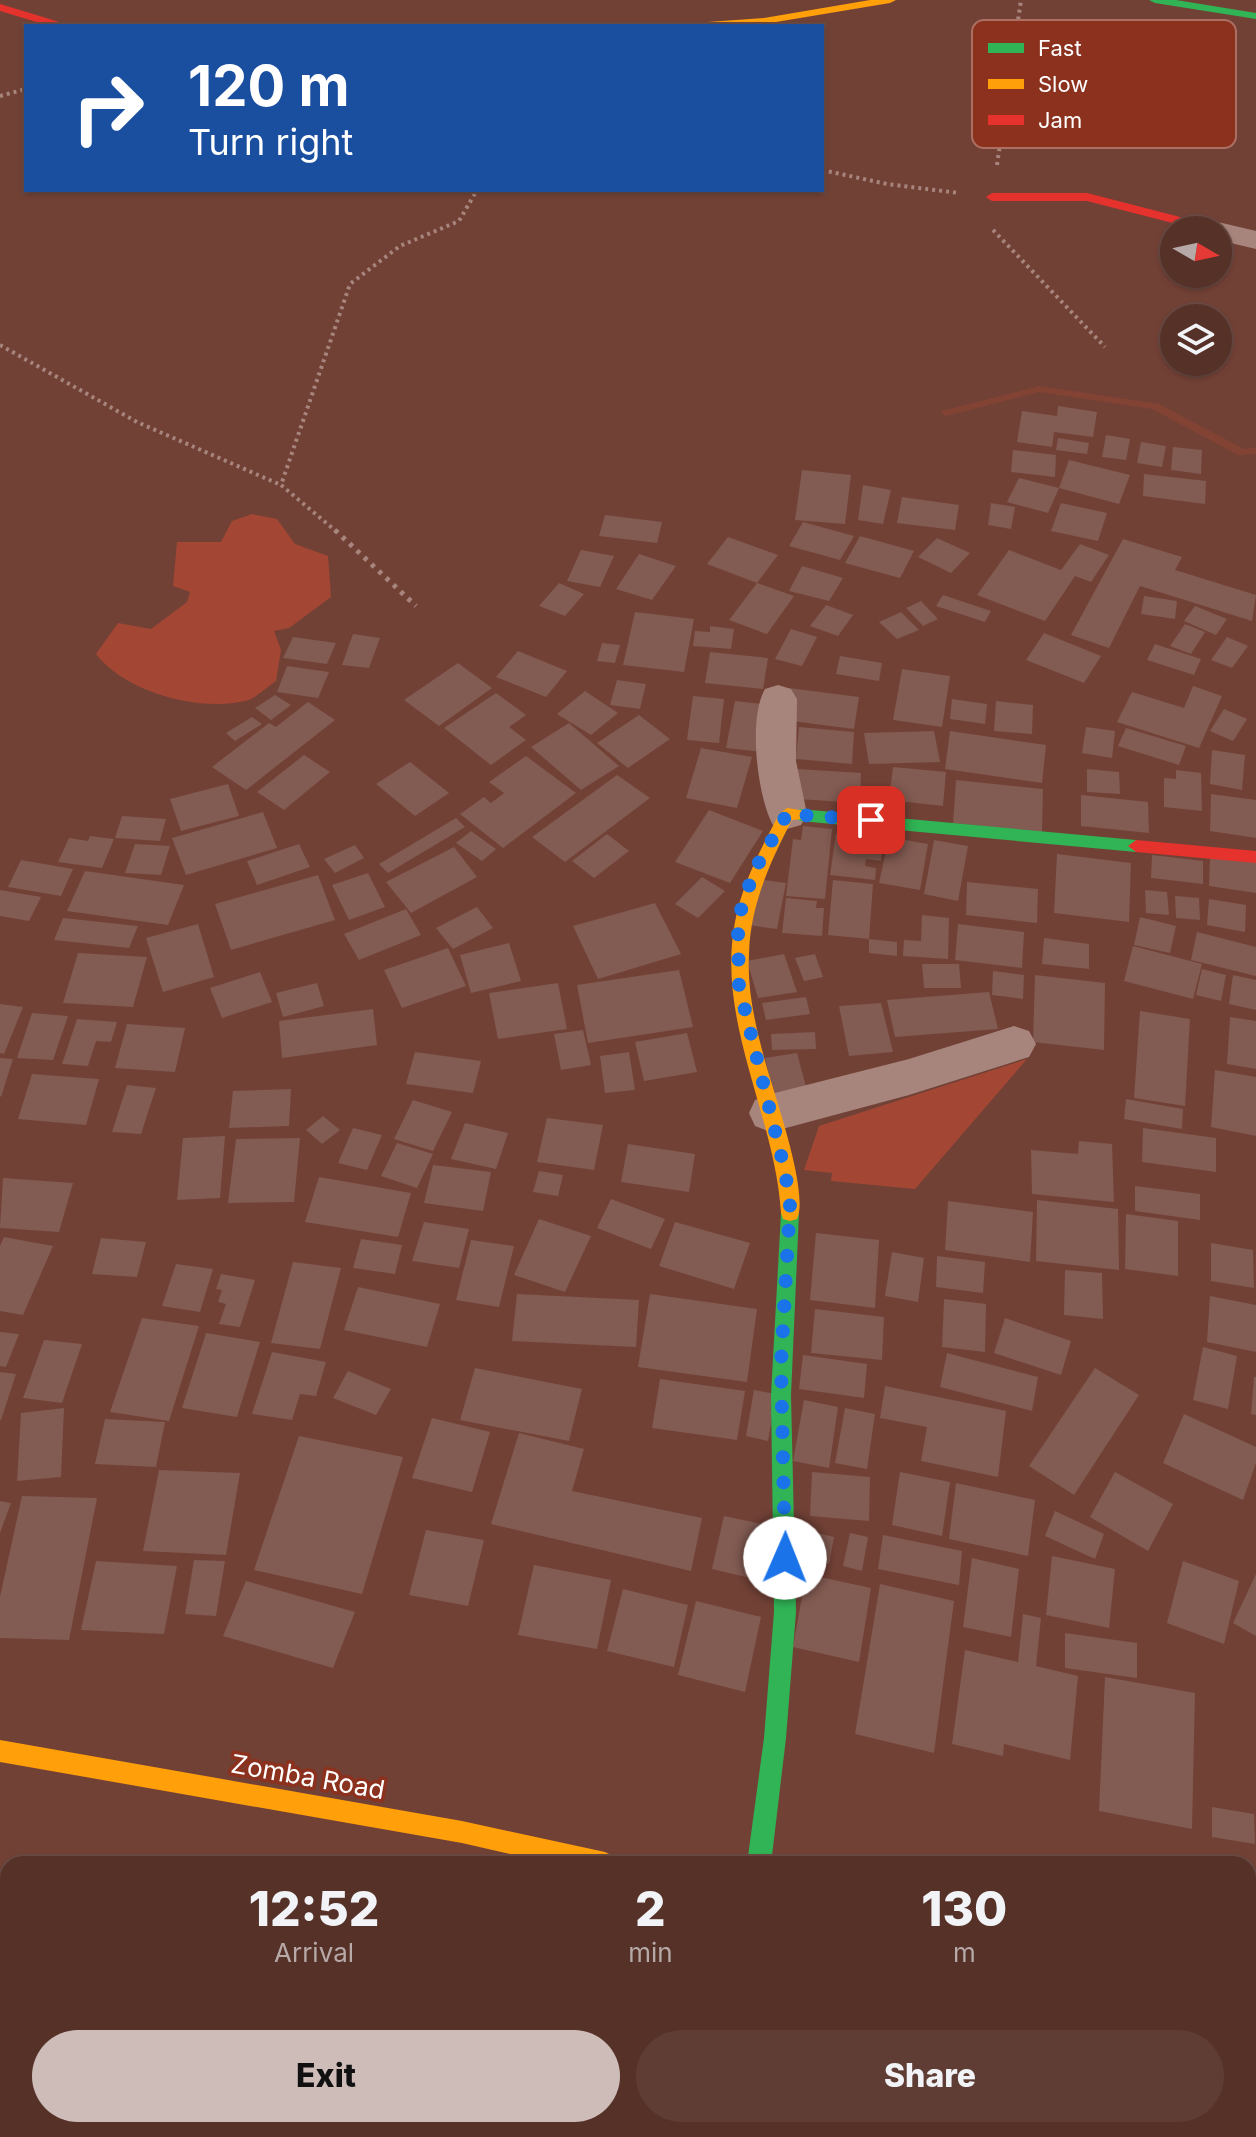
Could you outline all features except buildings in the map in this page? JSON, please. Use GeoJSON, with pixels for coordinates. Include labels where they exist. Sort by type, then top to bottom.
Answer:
{"type":"FeatureCollection","features":[{"type":"Feature","properties":{"kind":"main road"},"geometry":{"type":"LineString","coordinates":[[721,24],[764,21],[890,0]]}},
{"type":"Feature","properties":{"kind":"main road"},"geometry":{"type":"LineString","coordinates":[[1155,0],[1256,16]]}},
{"type":"Feature","properties":{"kind":"main road"},"geometry":{"type":"LineString","coordinates":[[0,7],[55,24]]}},
{"type":"Feature","properties":{"kind":"main road"},"geometry":{"type":"LineString","coordinates":[[992,197],[1087,197],[1161,216]]}},
{"type":"Feature","properties":{"kind":"main road"},"geometry":{"type":"LineString","coordinates":[[760,1856],[775,1753],[786,1529],[781,1390],[790,1205],[739,986],[740,913],[754,871],[787,814],[1256,857]]}},
{"type":"Feature","properties":{"kind":"main road","name":"Zomba Road"},"geometry":{"type":"LineString","coordinates":[[0,1751],[446,1829],[569,1856]]}},
{"type":"Feature","properties":{"kind":"street"},"geometry":{"type":"LineString","coordinates":[[1232,234],[1256,240]]}},
{"type":"Feature","properties":{"kind":"street"},"geometry":{"type":"LineString","coordinates":[[778,699],[776,761],[787,814]]}},
{"type":"Feature","properties":{"kind":"street"},"geometry":{"type":"LineString","coordinates":[[771,1113],[909,1077],[1014,1044]]}},
{"type":"Feature","properties":{"kind":"path"},"geometry":{"type":"LineString","coordinates":[[0,96],[24,90]]}},
{"type":"Feature","properties":{"kind":"path"},"geometry":{"type":"LineString","coordinates":[[824,170],[887,184],[992,197]]}},
{"type":"Feature","properties":{"kind":"path"},"geometry":{"type":"LineString","coordinates":[[281,485],[350,284],[400,246],[459,221],[476,192]]}},
{"type":"Feature","properties":{"kind":"path"},"geometry":{"type":"LineString","coordinates":[[0,345],[76,391],[209,460],[281,485],[360,551],[416,606]]}},
{"type":"Feature","properties":{"kind":"shaded area"},"geometry":{"type":"Polygon","coordinates":[[[252,514],[277,519],[295,544],[328,556],[331,597],[289,628],[274,631],[281,650],[276,681],[249,700],[226,704],[185,701],[164,696],[125,679],[96,654],[118,623],[151,629],[187,602],[190,592],[173,586],[177,542],[221,542],[232,521],[252,514]]]}},
{"type":"Feature","properties":{"kind":"shaded area"},"geometry":{"type":"Polygon","coordinates":[[[1027,1059],[915,1189],[831,1181],[832,1173],[804,1170],[819,1126],[1027,1059]]]}},
{"type":"Feature","properties":{"kind":"waterway"},"geometry":{"type":"LineString","coordinates":[[946,413],[1039,389],[1155,406],[1242,453],[1256,451]]}},
{"type":"Feature","properties":{"kind":"traffic: fast"},"geometry":{"type":"LineString","coordinates":[[1155,0],[1256,16]]}},
{"type":"Feature","properties":{"kind":"traffic: fast"},"geometry":{"type":"LineString","coordinates":[[800,815],[1136,846]]}},
{"type":"Feature","properties":{"kind":"traffic: fast"},"geometry":{"type":"LineString","coordinates":[[760,1856],[775,1738],[785,1612],[781,1395],[790,1213]]}},
{"type":"Feature","properties":{"kind":"traffic: slow"},"geometry":{"type":"LineString","coordinates":[[721,24],[764,21],[890,0]]}},
{"type":"Feature","properties":{"kind":"traffic: slow"},"geometry":{"type":"LineString","coordinates":[[790,1213],[782,1156],[746,1020],[740,954],[743,922],[766,854],[787,814],[800,815]]}},
{"type":"Feature","properties":{"kind":"traffic: slow"},"geometry":{"type":"LineString","coordinates":[[0,1751],[462,1832],[569,1856]]}},
{"type":"Feature","properties":{"kind":"traffic: jam"},"geometry":{"type":"LineString","coordinates":[[0,7],[55,24]]}},
{"type":"Feature","properties":{"kind":"traffic: jam"},"geometry":{"type":"LineString","coordinates":[[992,197],[1087,197],[1161,216]]}},
{"type":"Feature","properties":{"kind":"traffic: jam"},"geometry":{"type":"LineString","coordinates":[[1136,846],[1256,857]]}},
{"type":"Feature","properties":{"kind":"route"},"geometry":{"type":"LineString","coordinates":[[785,1558],[781,1363],[790,1205],[785,1171],[753,1054],[739,986],[740,913],[754,871],[787,814],[871,820]]}}]}
